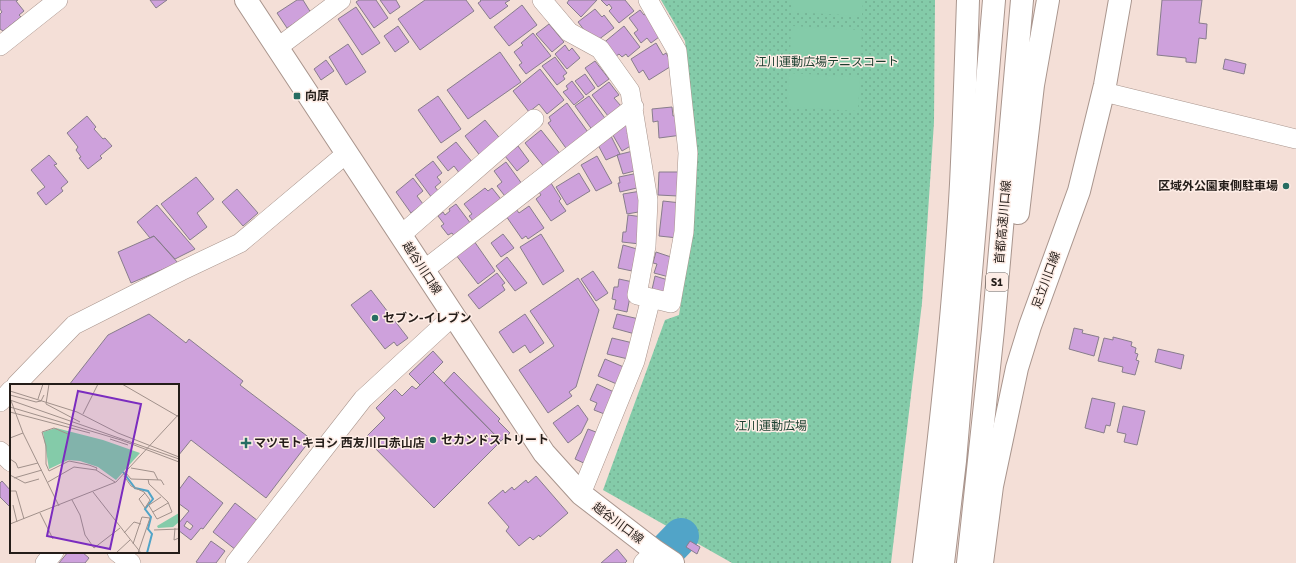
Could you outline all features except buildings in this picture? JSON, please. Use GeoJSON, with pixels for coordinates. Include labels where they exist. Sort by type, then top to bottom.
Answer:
{"type":"FeatureCollection","features":[{"type":"Feature","properties":{"kind":"main road","name":"越谷川口線"},"geometry":{"type":"LineString","coordinates":[[246,0],[544,453],[581,494],[649,557],[673,563]]}},
{"type":"Feature","properties":{"kind":"main road"},"geometry":{"type":"LineString","coordinates":[[924,563],[938,448],[952,304],[961,184],[968,0]]}},
{"type":"Feature","properties":{"kind":"main road","name":"S1"},"geometry":{"type":"LineString","coordinates":[[943,563],[955,461],[994,0]]}},
{"type":"Feature","properties":{"kind":"main road","name":"首都高速川口線"},"geometry":{"type":"LineString","coordinates":[[968,563],[993,330],[1022,0]]}},
{"type":"Feature","properties":{"kind":"main road"},"geometry":{"type":"LineString","coordinates":[[993,330],[1017,220],[1033,85],[1048,0]]}},
{"type":"Feature","properties":{"kind":"main road","name":"足立川口線"},"geometry":{"type":"LineString","coordinates":[[982,563],[992,486],[1017,368],[1037,305],[1079,191],[1104,92],[1115,36],[1120,0]]}},
{"type":"Feature","properties":{"kind":"street"},"geometry":{"type":"LineString","coordinates":[[0,46],[58,0]]}},
{"type":"Feature","properties":{"kind":"street"},"geometry":{"type":"LineString","coordinates":[[277,48],[341,0]]}},
{"type":"Feature","properties":{"kind":"street"},"geometry":{"type":"LineString","coordinates":[[542,0],[569,32],[600,50],[630,91],[634,107],[648,200],[646,246],[637,294],[671,303],[684,232],[688,153],[677,51],[648,0]]}},
{"type":"Feature","properties":{"kind":"street"},"geometry":{"type":"LineString","coordinates":[[1104,92],[1296,139]]}},
{"type":"Feature","properties":{"kind":"street"},"geometry":{"type":"LineString","coordinates":[[424,270],[634,107]]}},
{"type":"Feature","properties":{"kind":"street"},"geometry":{"type":"LineString","coordinates":[[401,234],[534,119]]}},
{"type":"Feature","properties":{"kind":"street"},"geometry":{"type":"LineString","coordinates":[[17,384],[74,325],[240,243],[347,153]]}},
{"type":"Feature","properties":{"kind":"street"},"geometry":{"type":"LineString","coordinates":[[581,494],[635,361],[651,298]]}},
{"type":"Feature","properties":{"kind":"street"},"geometry":{"type":"LineString","coordinates":[[235,563],[363,399],[453,316]]}},
{"type":"Feature","properties":{"kind":"street"},"geometry":{"type":"LineString","coordinates":[[0,402],[10,391]]}},
{"type":"Feature","properties":{"kind":"street"},"geometry":{"type":"LineString","coordinates":[[0,451],[10,461]]}},
{"type":"Feature","properties":{"kind":"street"},"geometry":{"type":"LineString","coordinates":[[45,563],[53,553]]}},
{"type":"Feature","properties":{"kind":"street"},"geometry":{"type":"LineString","coordinates":[[118,553],[131,563]]}},
{"type":"Feature","properties":{"kind":"green space","name":"江川運動広場"},"geometry":{"type":"Polygon","coordinates":[[[661,0],[935,0],[934,122],[922,303],[891,563],[732,563],[603,490],[665,320],[679,315],[692,233],[696,152],[685,41],[661,0]]]}},
{"type":"Feature","properties":{"kind":"green space"},"geometry":{"type":"Polygon","coordinates":[[[792,0],[863,0],[862,16],[791,12],[792,0]]]}},
{"type":"Feature","properties":{"kind":"green space"},"geometry":{"type":"Polygon","coordinates":[[[791,26],[862,30],[860,64],[790,59],[791,26]]]}},
{"type":"Feature","properties":{"kind":"green space"},"geometry":{"type":"Polygon","coordinates":[[[789,73],[860,77],[858,111],[787,107],[789,73]]]}},
{"type":"Feature","properties":{"kind":"waterway"},"geometry":{"type":"LineString","coordinates":[[655,563],[681,536]]}},
{"type":"Feature","properties":{"kind":"place","name":"向原"},"geometry":{"type":"Point","coordinates":[297,96]}},
{"type":"Feature","properties":{"kind":"place","name":"区域外公園東側駐車場"},"geometry":{"type":"Point","coordinates":[1286,186]}},
{"type":"Feature","properties":{"kind":"place","name":"セブン-イレブン"},"geometry":{"type":"Point","coordinates":[375,318]}},
{"type":"Feature","properties":{"kind":"place","name":"セカンドストリート"},"geometry":{"type":"Point","coordinates":[433,440]}},
{"type":"Feature","properties":{"kind":"place","name":"マツモトキヨシ 西友川口赤山店"},"geometry":{"type":"Point","coordinates":[246,443]}},
{"type":"Feature","properties":{"kind":"park label","name":"江川運動広場テニスコート"},"geometry":{"type":"Point","coordinates":[827,62]}}]}
